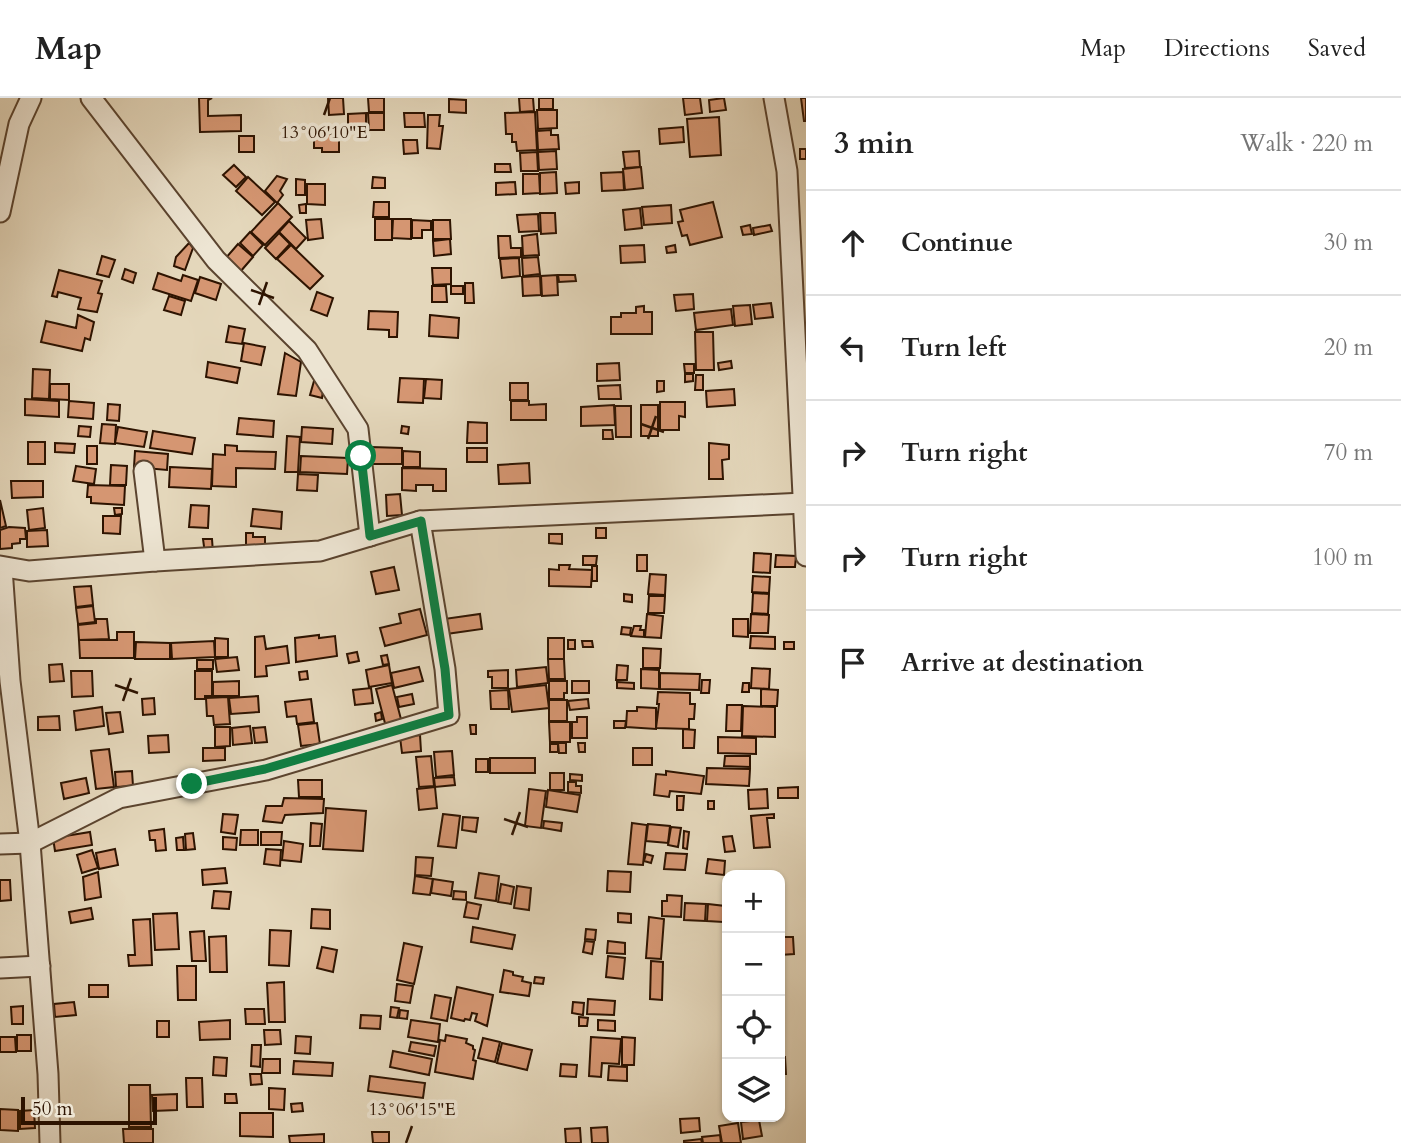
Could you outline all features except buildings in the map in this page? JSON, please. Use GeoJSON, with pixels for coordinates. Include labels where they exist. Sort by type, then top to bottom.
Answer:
{"type":"FeatureCollection","features":[{"type":"Feature","properties":{"kind":"street"},"geometry":{"type":"LineString","coordinates":[[0,212],[19,124],[31,98]]}},
{"type":"Feature","properties":{"kind":"street"},"geometry":{"type":"LineString","coordinates":[[90,98],[216,260],[315,361],[358,429],[370,536]]}},
{"type":"Feature","properties":{"kind":"street"},"geometry":{"type":"LineString","coordinates":[[774,98],[787,171],[806,556]]}},
{"type":"Feature","properties":{"kind":"street"},"geometry":{"type":"LineString","coordinates":[[0,133],[19,124]]}},
{"type":"Feature","properties":{"kind":"street"},"geometry":{"type":"LineString","coordinates":[[144,471],[155,561]]}},
{"type":"Feature","properties":{"kind":"street"},"geometry":{"type":"LineString","coordinates":[[50,1143],[48,1074],[30,843],[5,681],[1,567],[29,571],[320,551],[421,521],[804,503]]}},
{"type":"Feature","properties":{"kind":"street"},"geometry":{"type":"LineString","coordinates":[[0,844],[30,843],[119,798],[265,769],[449,715],[445,669],[421,521]]}},
{"type":"Feature","properties":{"kind":"street"},"geometry":{"type":"LineString","coordinates":[[0,968],[40,966]]}},
{"type":"Feature","properties":{"kind":"route"},"geometry":{"type":"LineString","coordinates":[[192,784],[265,769],[449,715],[445,669],[421,521],[370,536],[361,456]]}}]}
